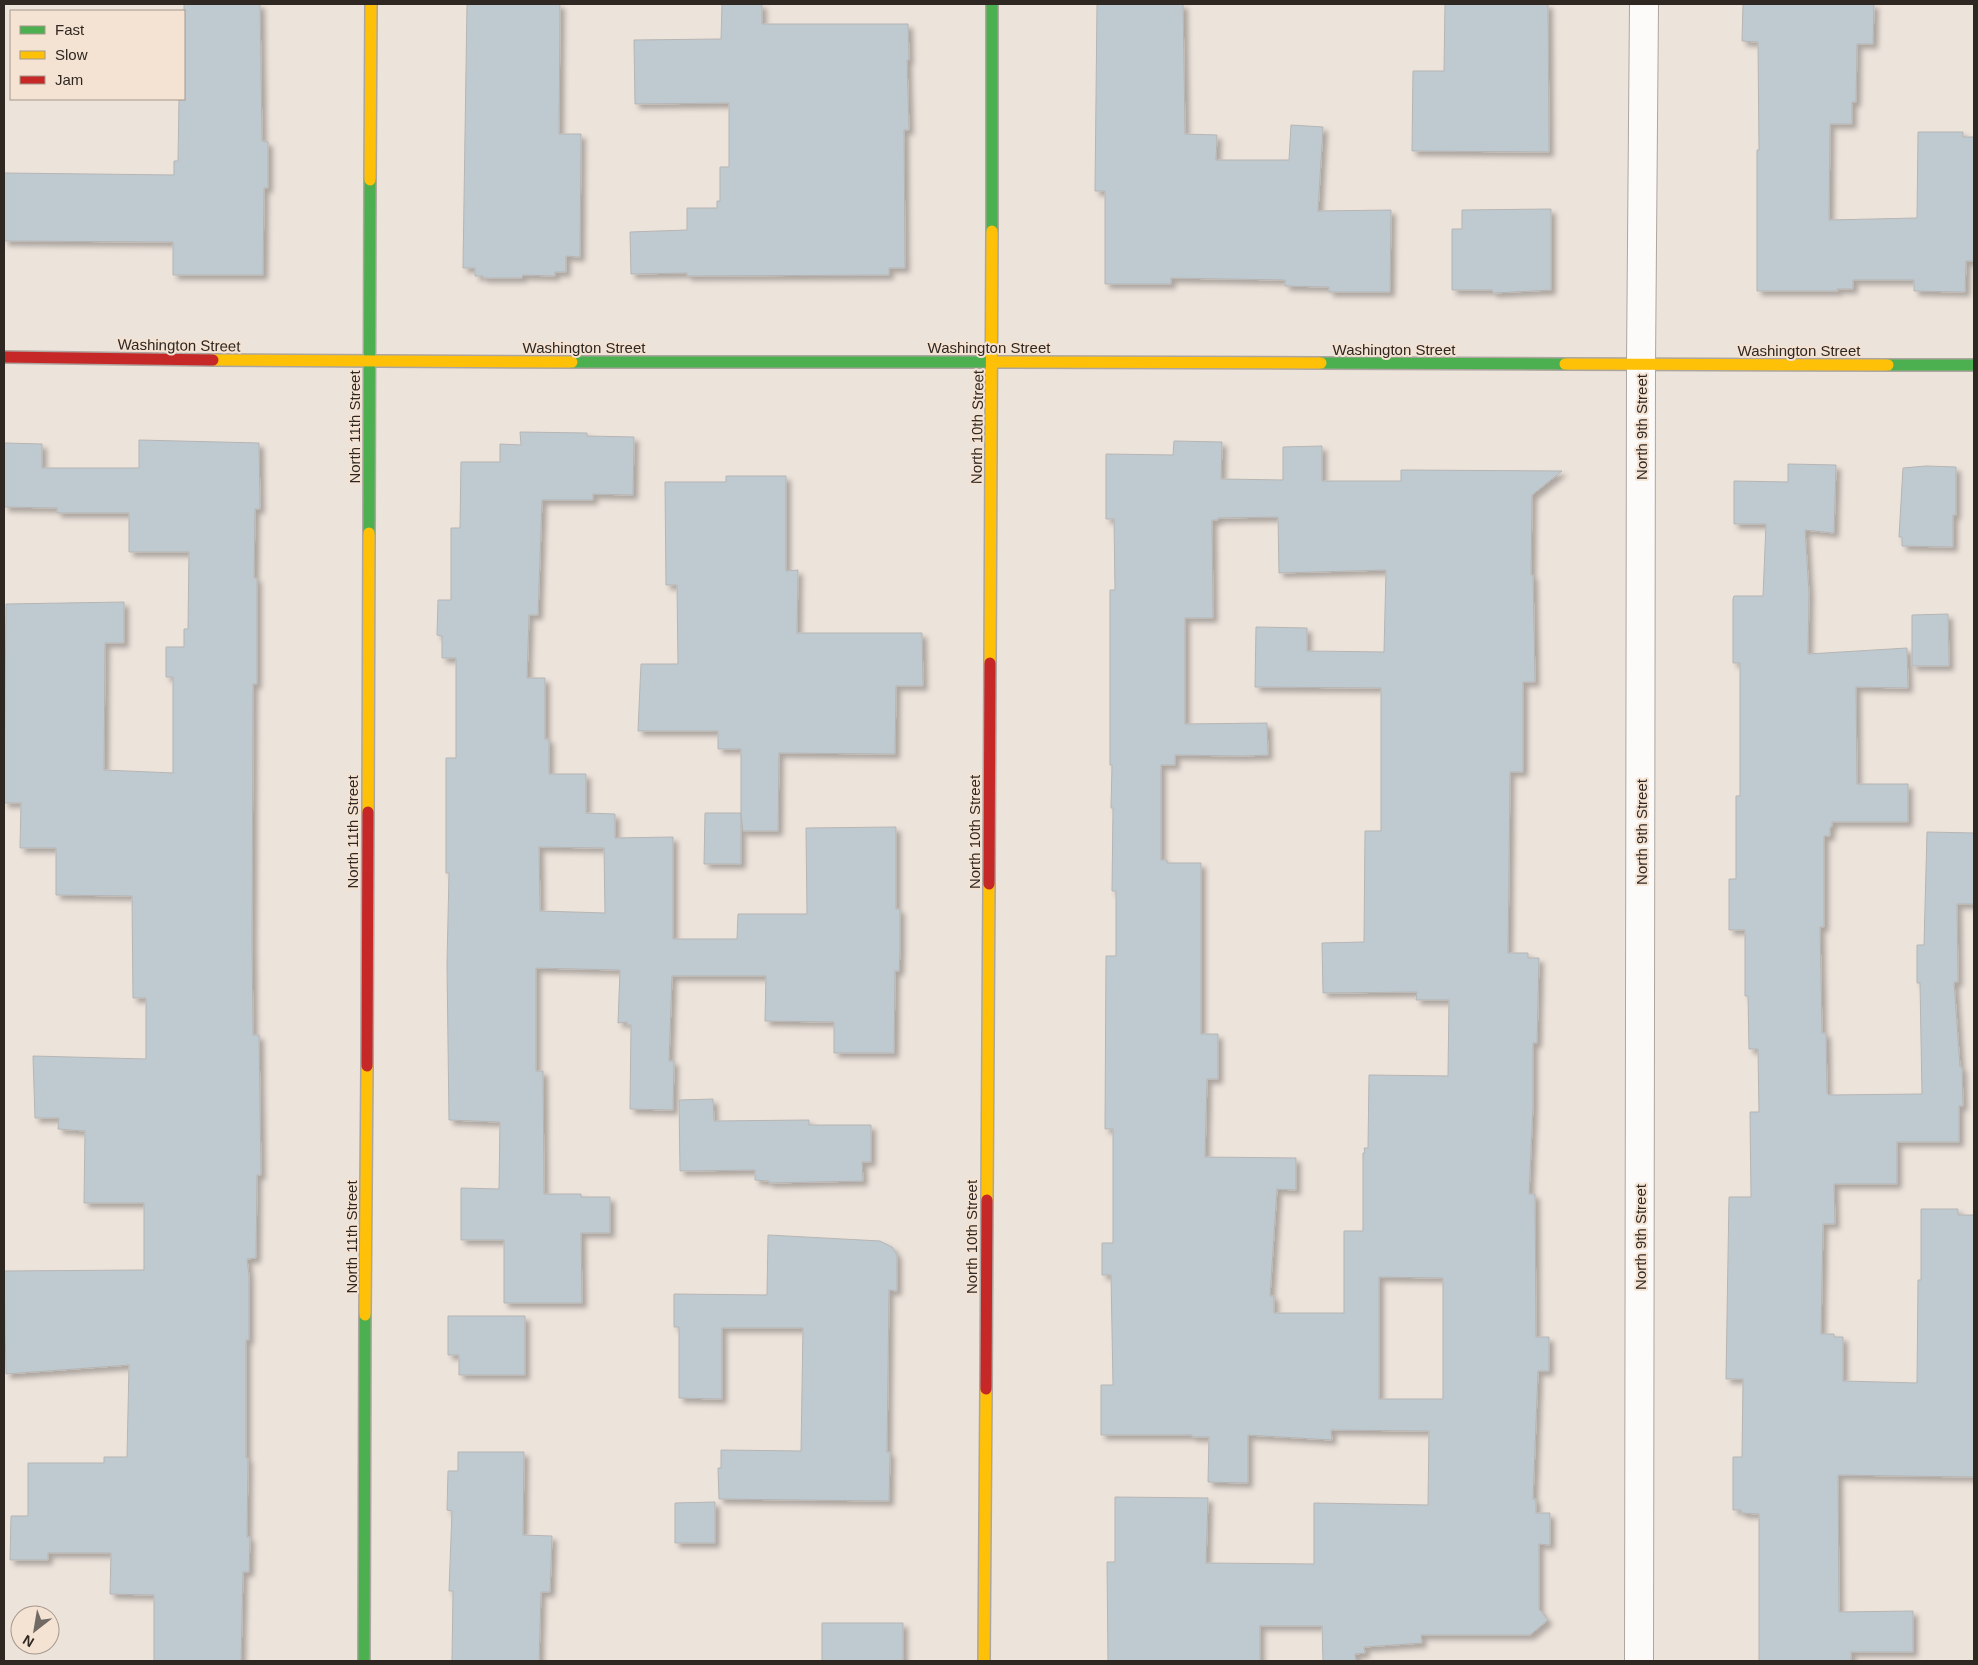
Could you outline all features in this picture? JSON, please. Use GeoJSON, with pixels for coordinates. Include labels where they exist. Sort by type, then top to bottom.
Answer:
{"type":"FeatureCollection","features":[{"type":"Feature","properties":{"kind":"main road","name":"North 11th Street"},"geometry":{"type":"LineString","coordinates":[[364,1661],[371,4]]}},
{"type":"Feature","properties":{"kind":"main road","name":"North 10th Street"},"geometry":{"type":"LineString","coordinates":[[984,1661],[990,533],[993,362],[991,207],[992,4]]}},
{"type":"Feature","properties":{"kind":"main road","name":"Washington Street"},"geometry":{"type":"LineString","coordinates":[[4,357],[369,362],[1974,365]]}},
{"type":"Feature","properties":{"kind":"street","name":"North 9th Street"},"geometry":{"type":"LineString","coordinates":[[1639,1661],[1641,364],[1644,4]]}},
{"type":"Feature","properties":{"kind":"building"},"geometry":{"type":"Polygon","coordinates":[[[184,4],[260,4],[262,141],[268,142],[268,188],[264,188],[263,275],[173,275],[173,242],[4,241],[4,173],[174,175],[174,161],[178,161],[179,100],[185,100],[184,4]]]}},
{"type":"Feature","properties":{"kind":"building"},"geometry":{"type":"Polygon","coordinates":[[[467,4],[560,4],[559,134],[581,134],[580,257],[566,256],[566,272],[555,272],[555,276],[523,275],[522,278],[483,278],[483,276],[475,276],[475,268],[463,268],[467,4]]]}},
{"type":"Feature","properties":{"kind":"building"},"geometry":{"type":"Polygon","coordinates":[[[722,4],[762,4],[762,24],[908,24],[909,130],[904,130],[905,268],[889,268],[889,275],[687,276],[687,273],[631,274],[630,232],[687,230],[687,208],[717,208],[717,201],[720,201],[720,167],[729,167],[729,103],[635,104],[634,40],[721,39],[722,4]]]}},
{"type":"Feature","properties":{"kind":"building"},"geometry":{"type":"Polygon","coordinates":[[[1097,4],[1183,4],[1185,134],[1217,135],[1216,160],[1289,160],[1291,125],[1323,127],[1318,211],[1391,210],[1390,292],[1329,292],[1329,287],[1285,286],[1285,280],[1171,278],[1171,284],[1105,284],[1105,191],[1095,191],[1097,4]]]}},
{"type":"Feature","properties":{"kind":"building"},"geometry":{"type":"Polygon","coordinates":[[[1445,4],[1548,4],[1549,152],[1412,151],[1413,71],[1444,71],[1445,4]]]}},
{"type":"Feature","properties":{"kind":"building"},"geometry":{"type":"Polygon","coordinates":[[[1743,4],[1874,4],[1873,44],[1857,44],[1856,102],[1852,102],[1852,124],[1830,124],[1829,220],[1917,218],[1918,132],[1963,132],[1963,137],[1974,137],[1974,261],[1966,261],[1965,292],[1914,291],[1914,280],[1853,280],[1853,289],[1837,289],[1838,291],[1757,291],[1758,42],[1742,41],[1743,4]]]}},
{"type":"Feature","properties":{"kind":"building"},"geometry":{"type":"Polygon","coordinates":[[[1551,209],[1551,290],[1493,293],[1492,290],[1452,290],[1452,229],[1462,229],[1462,210],[1551,209]]]}},
{"type":"Feature","properties":{"kind":"building"},"geometry":{"type":"Polygon","coordinates":[[[520,432],[587,433],[587,436],[634,437],[633,495],[593,494],[593,500],[542,500],[538,615],[529,615],[527,678],[545,678],[545,739],[549,739],[549,774],[586,774],[586,813],[615,814],[615,838],[673,837],[673,939],[737,939],[738,914],[807,914],[806,828],[896,827],[896,909],[900,909],[900,950],[899,971],[895,971],[894,1053],[834,1053],[834,1022],[765,1021],[766,976],[672,976],[669,1061],[674,1061],[673,1110],[630,1109],[631,1025],[627,1025],[627,1022],[618,1023],[620,970],[536,968],[536,1071],[543,1071],[544,1194],[581,1194],[581,1197],[610,1197],[610,1233],[581,1233],[582,1303],[504,1303],[504,1240],[461,1240],[461,1188],[499,1189],[500,1122],[449,1120],[447,964],[449,873],[446,873],[446,758],[456,758],[456,658],[442,658],[442,636],[437,635],[438,600],[451,600],[451,528],[460,528],[461,462],[500,462],[500,444],[521,445],[520,432]],[[539,847],[540,911],[605,913],[604,848],[539,847]]]}},
{"type":"Feature","properties":{"kind":"building"},"geometry":{"type":"Polygon","coordinates":[[[139,440],[259,443],[260,509],[255,509],[254,578],[257,578],[257,684],[253,684],[252,943],[253,1035],[259,1035],[261,1175],[257,1175],[256,1258],[247,1259],[249,1276],[249,1340],[246,1340],[246,1458],[248,1458],[247,1537],[250,1537],[249,1572],[243,1572],[241,1661],[154,1661],[154,1595],[110,1594],[111,1553],[48,1553],[48,1560],[10,1560],[11,1516],[28,1516],[28,1463],[104,1463],[104,1457],[127,1457],[129,1365],[6,1374],[4,1271],[144,1270],[144,1203],[84,1203],[85,1131],[58,1129],[59,1118],[35,1118],[33,1056],[146,1059],[146,998],[133,998],[132,896],[56,895],[56,848],[20,848],[21,803],[4,803],[6,604],[124,602],[124,643],[105,643],[104,770],[173,773],[173,677],[166,677],[166,647],[184,647],[184,629],[188,629],[189,552],[129,552],[129,513],[57,513],[57,508],[4,507],[4,443],[42,444],[42,468],[139,468],[139,440]]]}},
{"type":"Feature","properties":{"kind":"building"},"geometry":{"type":"Polygon","coordinates":[[[1174,441],[1222,442],[1221,479],[1283,480],[1283,447],[1322,446],[1322,481],[1401,481],[1401,470],[1562,471],[1532,495],[1531,575],[1533,575],[1535,682],[1523,682],[1523,772],[1510,772],[1508,953],[1528,953],[1528,958],[1539,958],[1537,1043],[1533,1043],[1533,1106],[1529,1194],[1535,1194],[1536,1337],[1549,1337],[1549,1371],[1538,1371],[1533,1499],[1536,1499],[1536,1513],[1550,1513],[1550,1545],[1539,1544],[1539,1609],[1548,1620],[1530,1635],[1421,1635],[1422,1643],[1364,1647],[1365,1653],[1355,1654],[1356,1661],[1323,1661],[1322,1626],[1260,1626],[1260,1661],[1108,1661],[1107,1562],[1115,1562],[1115,1497],[1208,1498],[1206,1563],[1314,1564],[1314,1503],[1428,1505],[1429,1431],[1331,1430],[1332,1440],[1248,1435],[1248,1483],[1208,1482],[1209,1437],[1192,1437],[1192,1435],[1101,1435],[1101,1385],[1113,1385],[1111,1275],[1102,1275],[1102,1243],[1113,1243],[1113,1129],[1105,1129],[1106,956],[1116,956],[1116,891],[1112,891],[1113,808],[1111,808],[1112,765],[1110,765],[1110,590],[1115,590],[1114,519],[1106,519],[1106,454],[1173,455],[1174,441]],[[1278,517],[1218,518],[1218,520],[1212,520],[1213,618],[1185,618],[1185,724],[1267,723],[1268,755],[1175,755],[1175,765],[1161,765],[1161,860],[1167,860],[1167,863],[1201,863],[1201,1034],[1218,1034],[1218,1079],[1207,1079],[1205,1157],[1296,1158],[1296,1190],[1277,1189],[1270,1296],[1274,1296],[1274,1313],[1344,1313],[1344,1231],[1363,1231],[1363,1153],[1365,1153],[1364,1148],[1368,1148],[1369,1075],[1448,1076],[1449,1000],[1416,1000],[1417,992],[1323,993],[1322,943],[1364,942],[1365,831],[1381,831],[1381,688],[1255,687],[1256,627],[1307,628],[1307,651],[1384,652],[1386,570],[1279,573],[1278,517]],[[1379,1277],[1379,1399],[1443,1399],[1443,1278],[1379,1277]]]}},
{"type":"Feature","properties":{"kind":"building"},"geometry":{"type":"Polygon","coordinates":[[[1788,464],[1836,465],[1834,533],[1805,530],[1809,593],[1808,654],[1907,648],[1908,688],[1856,687],[1857,784],[1908,784],[1908,822],[1832,822],[1830,836],[1824,836],[1824,927],[1820,927],[1822,1033],[1826,1033],[1827,1093],[1829,1095],[1922,1094],[1920,983],[1917,983],[1917,945],[1924,945],[1927,832],[1974,833],[1974,904],[1957,904],[1958,982],[1954,982],[1960,1067],[1962,1067],[1963,1106],[1959,1106],[1959,1142],[1897,1142],[1897,1184],[1834,1184],[1835,1224],[1823,1224],[1821,1334],[1834,1334],[1834,1337],[1843,1337],[1843,1381],[1917,1383],[1918,1280],[1921,1280],[1921,1209],[1958,1209],[1958,1215],[1974,1215],[1974,1477],[1838,1475],[1839,1612],[1913,1611],[1913,1652],[1851,1652],[1851,1661],[1759,1661],[1759,1514],[1741,1513],[1741,1510],[1733,1510],[1733,1457],[1742,1457],[1743,1379],[1726,1379],[1729,1197],[1751,1197],[1750,1112],[1759,1112],[1758,1049],[1749,1049],[1748,996],[1745,996],[1745,930],[1729,930],[1729,879],[1736,879],[1736,796],[1740,796],[1740,663],[1733,663],[1733,599],[1734,596],[1763,596],[1766,524],[1734,524],[1734,481],[1788,482],[1788,464]]]}},
{"type":"Feature","properties":{"kind":"building"},"geometry":{"type":"Polygon","coordinates":[[[1926,466],[1956,467],[1956,515],[1953,515],[1953,547],[1902,546],[1902,537],[1899,537],[1903,468],[1926,466]]]}},
{"type":"Feature","properties":{"kind":"building"},"geometry":{"type":"Polygon","coordinates":[[[726,476],[786,476],[786,571],[798,570],[797,633],[922,633],[923,686],[896,686],[895,754],[779,753],[778,831],[743,831],[741,814],[741,749],[718,749],[718,731],[638,731],[641,664],[678,664],[677,585],[666,585],[665,482],[726,482],[726,476]]]}},
{"type":"Feature","properties":{"kind":"building"},"geometry":{"type":"Polygon","coordinates":[[[1948,614],[1949,666],[1912,666],[1912,615],[1948,614]]]}},
{"type":"Feature","properties":{"kind":"building"},"geometry":{"type":"Polygon","coordinates":[[[705,813],[741,813],[741,864],[704,864],[705,813]]]}},
{"type":"Feature","properties":{"kind":"building"},"geometry":{"type":"Polygon","coordinates":[[[713,1099],[714,1121],[809,1120],[809,1125],[871,1125],[871,1162],[862,1162],[863,1181],[769,1183],[769,1181],[755,1180],[755,1170],[680,1171],[679,1100],[713,1099]]]}},
{"type":"Feature","properties":{"kind":"building"},"geometry":{"type":"Polygon","coordinates":[[[768,1235],[880,1241],[892,1247],[897,1255],[897,1291],[889,1290],[887,1452],[890,1452],[889,1501],[719,1499],[718,1468],[721,1468],[721,1450],[801,1451],[803,1328],[722,1328],[722,1399],[679,1398],[679,1327],[674,1327],[674,1294],[767,1295],[768,1235]]]}},
{"type":"Feature","properties":{"kind":"building"},"geometry":{"type":"Polygon","coordinates":[[[448,1316],[525,1316],[525,1375],[459,1375],[459,1355],[448,1355],[448,1316]]]}},
{"type":"Feature","properties":{"kind":"building"},"geometry":{"type":"Polygon","coordinates":[[[458,1452],[524,1452],[523,1535],[552,1536],[550,1592],[541,1592],[539,1661],[452,1661],[453,1591],[449,1591],[452,1511],[447,1510],[448,1471],[458,1471],[458,1452]]]}},
{"type":"Feature","properties":{"kind":"building"},"geometry":{"type":"Polygon","coordinates":[[[715,1502],[715,1543],[675,1543],[675,1503],[715,1502]]]}},
{"type":"Feature","properties":{"kind":"building"},"geometry":{"type":"Polygon","coordinates":[[[822,1623],[903,1623],[903,1661],[822,1661],[822,1623]]]}},
{"type":"Feature","properties":{"kind":"traffic: fast"},"geometry":{"type":"LineString","coordinates":[[992,4],[992,231]]}},
{"type":"Feature","properties":{"kind":"traffic: fast"},"geometry":{"type":"LineString","coordinates":[[369,533],[370,180]]}},
{"type":"Feature","properties":{"kind":"traffic: fast"},"geometry":{"type":"LineString","coordinates":[[572,362],[995,362]]}},
{"type":"Feature","properties":{"kind":"traffic: fast"},"geometry":{"type":"LineString","coordinates":[[1321,363],[1565,364]]}},
{"type":"Feature","properties":{"kind":"traffic: fast"},"geometry":{"type":"LineString","coordinates":[[1888,365],[1974,365]]}},
{"type":"Feature","properties":{"kind":"traffic: fast"},"geometry":{"type":"LineString","coordinates":[[364,1661],[365,1315]]}},
{"type":"Feature","properties":{"kind":"traffic: slow"},"geometry":{"type":"LineString","coordinates":[[370,180],[371,4]]}},
{"type":"Feature","properties":{"kind":"traffic: slow"},"geometry":{"type":"LineString","coordinates":[[990,663],[992,231]]}},
{"type":"Feature","properties":{"kind":"traffic: slow"},"geometry":{"type":"LineString","coordinates":[[213,360],[572,362]]}},
{"type":"Feature","properties":{"kind":"traffic: slow"},"geometry":{"type":"LineString","coordinates":[[995,362],[1321,363]]}},
{"type":"Feature","properties":{"kind":"traffic: slow"},"geometry":{"type":"LineString","coordinates":[[1565,364],[1888,365]]}},
{"type":"Feature","properties":{"kind":"traffic: slow"},"geometry":{"type":"LineString","coordinates":[[368,812],[369,533]]}},
{"type":"Feature","properties":{"kind":"traffic: slow"},"geometry":{"type":"LineString","coordinates":[[987,1200],[989,884]]}},
{"type":"Feature","properties":{"kind":"traffic: slow"},"geometry":{"type":"LineString","coordinates":[[365,1315],[367,1066]]}},
{"type":"Feature","properties":{"kind":"traffic: slow"},"geometry":{"type":"LineString","coordinates":[[984,1661],[986,1389]]}},
{"type":"Feature","properties":{"kind":"traffic: jam"},"geometry":{"type":"LineString","coordinates":[[4,357],[213,360]]}},
{"type":"Feature","properties":{"kind":"traffic: jam"},"geometry":{"type":"LineString","coordinates":[[989,884],[990,663]]}},
{"type":"Feature","properties":{"kind":"traffic: jam"},"geometry":{"type":"LineString","coordinates":[[367,1066],[368,812]]}},
{"type":"Feature","properties":{"kind":"traffic: jam"},"geometry":{"type":"LineString","coordinates":[[986,1389],[987,1200]]}}]}
